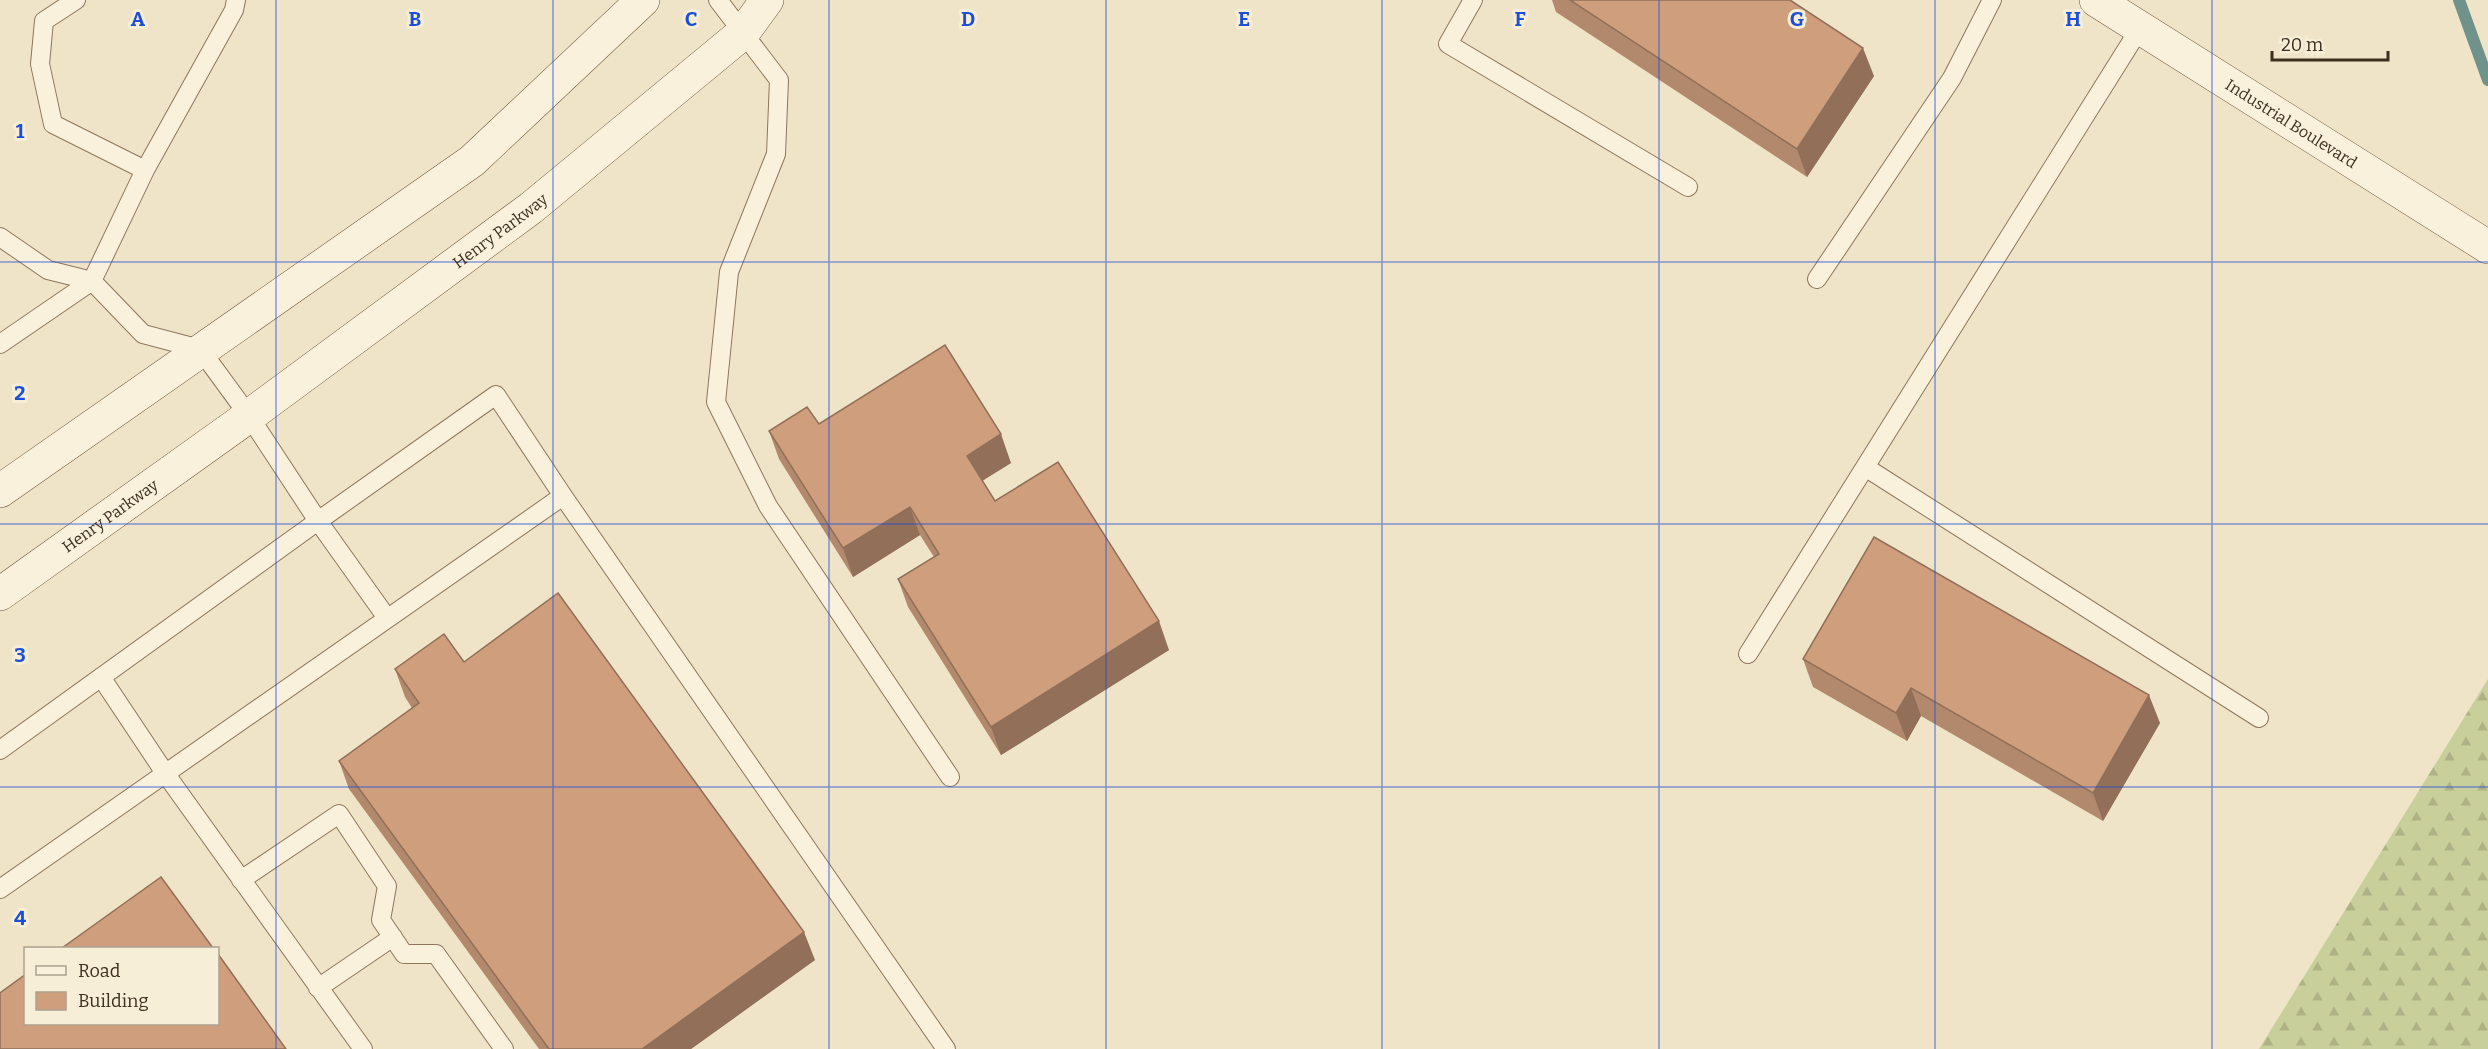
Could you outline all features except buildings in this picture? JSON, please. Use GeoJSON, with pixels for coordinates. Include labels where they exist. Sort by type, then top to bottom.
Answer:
{"type":"FeatureCollection","features":[{"type":"Feature","properties":{"kind":"street"},"geometry":{"type":"LineString","coordinates":[[0,491],[472,161],[643,0]]}},
{"type":"Feature","properties":{"kind":"street","name":"Henry Parkway"},"geometry":{"type":"LineString","coordinates":[[0,594],[249,417],[531,208],[743,33],[767,0]]}},
{"type":"Feature","properties":{"kind":"street","name":"Industrial Boulevard"},"geometry":{"type":"LineString","coordinates":[[2096,0],[2488,247]]}},
{"type":"Feature","properties":{"kind":"lane"},"geometry":{"type":"LineString","coordinates":[[76,0],[44,21],[40,63],[53,124],[145,170]]}},
{"type":"Feature","properties":{"kind":"lane"},"geometry":{"type":"LineString","coordinates":[[0,344],[92,281],[145,170],[234,10],[236,0]]}},
{"type":"Feature","properties":{"kind":"lane"},"geometry":{"type":"LineString","coordinates":[[718,0],[779,80],[776,154],[729,273],[716,402],[768,506],[950,777]]}},
{"type":"Feature","properties":{"kind":"lane"},"geometry":{"type":"LineString","coordinates":[[1473,0],[1448,44],[1688,187]]}},
{"type":"Feature","properties":{"kind":"lane"},"geometry":{"type":"LineString","coordinates":[[1817,279],[1952,78],[1992,0]]}},
{"type":"Feature","properties":{"kind":"lane"},"geometry":{"type":"LineString","coordinates":[[1748,654],[2140,28]]}},
{"type":"Feature","properties":{"kind":"lane"},"geometry":{"type":"LineString","coordinates":[[0,237],[48,270],[92,281],[143,334],[200,349],[387,618]]}},
{"type":"Feature","properties":{"kind":"lane"},"geometry":{"type":"LineString","coordinates":[[0,750],[496,395],[563,496],[946,1049]]}},
{"type":"Feature","properties":{"kind":"lane"},"geometry":{"type":"LineString","coordinates":[[1865,468],[2259,718]]}},
{"type":"Feature","properties":{"kind":"lane"},"geometry":{"type":"LineString","coordinates":[[0,889],[563,496]]}},
{"type":"Feature","properties":{"kind":"lane"},"geometry":{"type":"LineString","coordinates":[[101,677],[165,773],[363,1049]]}},
{"type":"Feature","properties":{"kind":"lane"},"geometry":{"type":"LineString","coordinates":[[241,880],[339,814],[387,886],[381,920],[404,954],[436,954],[504,1049]]}},
{"type":"Feature","properties":{"kind":"lane"},"geometry":{"type":"LineString","coordinates":[[318,988],[393,937]]}},
{"type":"Feature","properties":{"kind":"green space"},"geometry":{"type":"Polygon","coordinates":[[[2488,679],[2488,1049],[2259,1049],[2488,679]]]}},
{"type":"Feature","properties":{"kind":"waterway"},"geometry":{"type":"LineString","coordinates":[[2459,0],[2488,80]]}}]}
